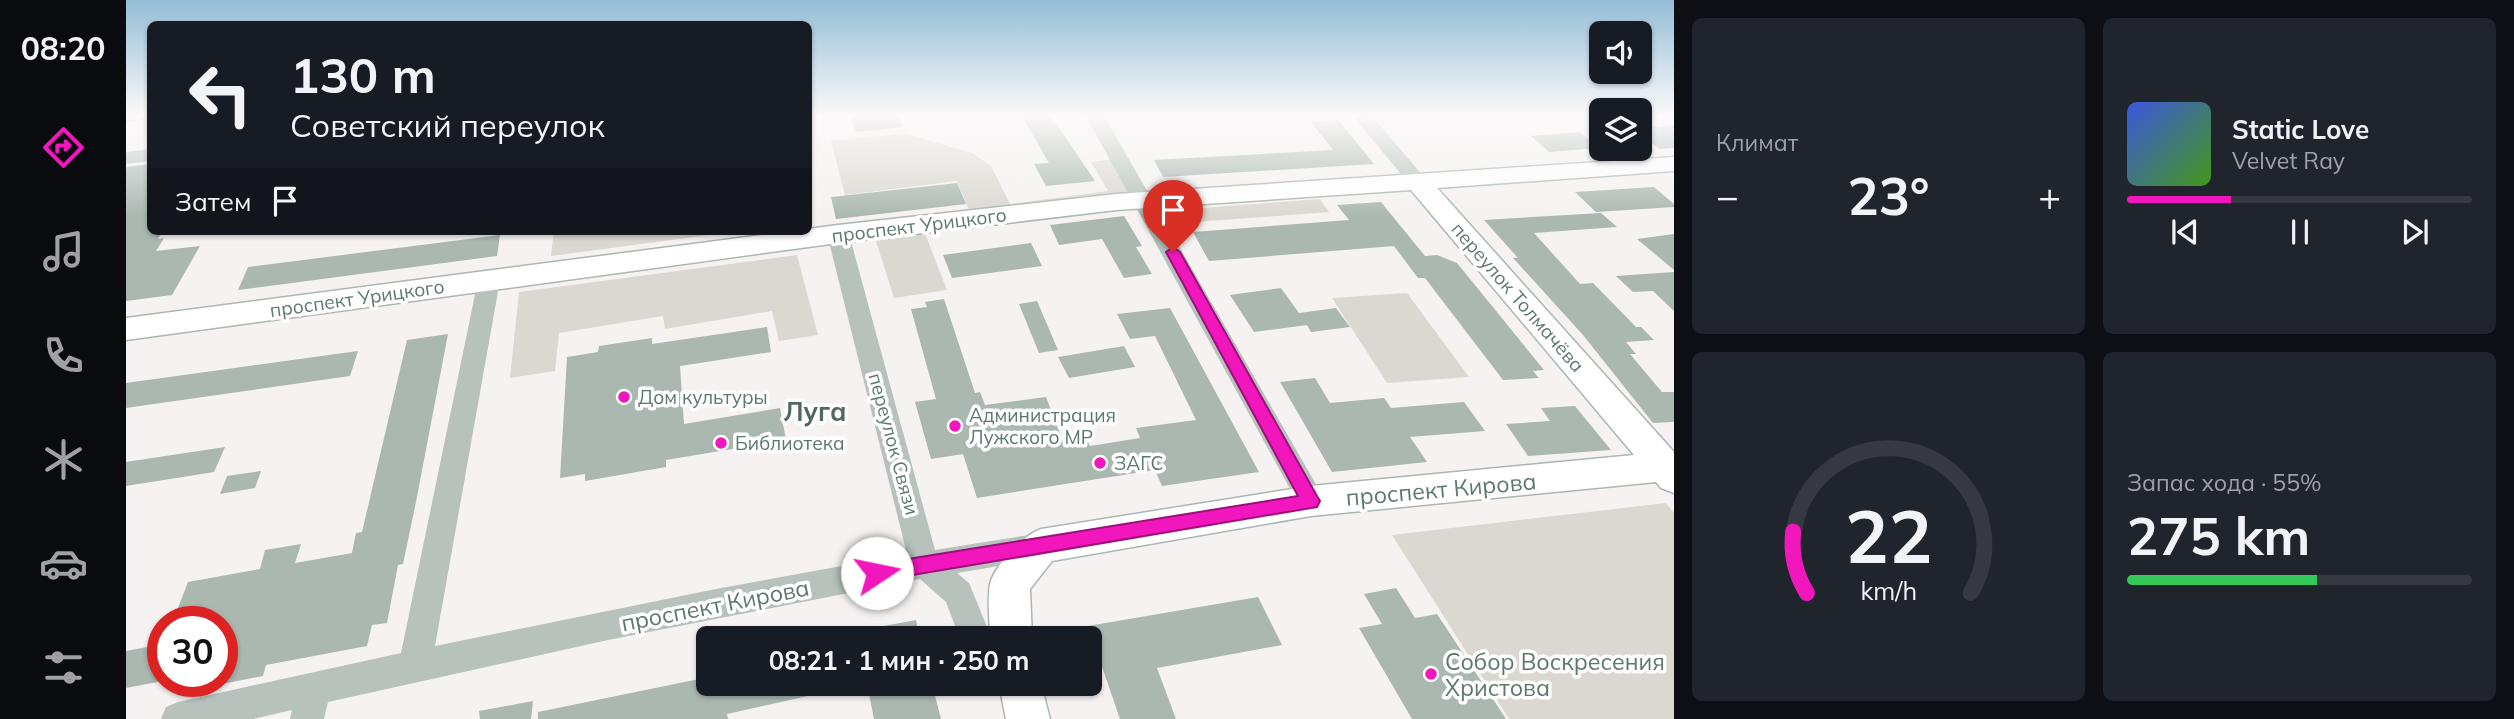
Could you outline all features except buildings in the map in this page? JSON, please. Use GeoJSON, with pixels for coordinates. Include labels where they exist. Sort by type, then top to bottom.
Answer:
{"type":"FeatureCollection","features":[{"type":"Feature","properties":{"kind":"main road","name":"проспект Урицкого"},"geometry":{"type":"LineString","coordinates":[[126,329],[838,234],[1143,199],[1674,164]]}},
{"type":"Feature","properties":{"kind":"main road","name":"переулок Толмачёва"},"geometry":{"type":"LineString","coordinates":[[1417,181],[1671,470]]}},
{"type":"Feature","properties":{"kind":"main road","name":"проспект Кирова"},"geometry":{"type":"LineString","coordinates":[[1041,546],[1311,501],[1671,470]]}},
{"type":"Feature","properties":{"kind":"main road"},"geometry":{"type":"LineString","coordinates":[[1012,626],[1010,583],[1041,546]]}},
{"type":"Feature","properties":{"kind":"street"},"geometry":{"type":"LineString","coordinates":[[1114,150],[1311,501]]}},
{"type":"Feature","properties":{"kind":"street","name":"переулок Толмачёва"},"geometry":{"type":"LineString","coordinates":[[1390,150],[1417,181]]}},
{"type":"Feature","properties":{"kind":"street"},"geometry":{"type":"LineString","coordinates":[[126,158],[147,155]]}},
{"type":"Feature","properties":{"kind":"street","name":"переулок Связи"},"geometry":{"type":"LineString","coordinates":[[838,234],[924,564]]}},
{"type":"Feature","properties":{"kind":"street"},"geometry":{"type":"LineString","coordinates":[[415,665],[489,280]]}},
{"type":"Feature","properties":{"kind":"street","name":"проспект Кирова"},"geometry":{"type":"LineString","coordinates":[[178,719],[311,704],[415,665],[924,564],[1041,546]]}},
{"type":"Feature","properties":{"kind":"street"},"geometry":{"type":"LineString","coordinates":[[924,564],[958,593],[971,626]]}},
{"type":"Feature","properties":{"kind":"shaded area"},"geometry":{"type":"Polygon","coordinates":[[[833,150],[960,150],[972,153],[991,166],[1010,204],[1108,191],[1091,162],[1112,159],[1136,199],[833,236],[830,226],[969,210],[957,181],[845,195],[833,150]]]}},
{"type":"Feature","properties":{"kind":"shaded area"},"geometry":{"type":"Polygon","coordinates":[[[1320,199],[1329,212],[1182,223],[1175,210],[1320,199]]]}},
{"type":"Feature","properties":{"kind":"shaded area"},"geometry":{"type":"Polygon","coordinates":[[[924,231],[947,290],[894,298],[875,238],[924,231]]]}},
{"type":"Feature","properties":{"kind":"shaded area"},"geometry":{"type":"Polygon","coordinates":[[[554,235],[709,235],[551,256],[554,235]]]}},
{"type":"Feature","properties":{"kind":"shaded area"},"geometry":{"type":"Polygon","coordinates":[[[797,255],[818,335],[779,341],[772,311],[665,329],[663,316],[559,333],[555,371],[510,378],[519,292],[797,255]]]}},
{"type":"Feature","properties":{"kind":"shaded area"},"geometry":{"type":"Polygon","coordinates":[[[1407,293],[1469,377],[1387,383],[1332,298],[1407,293]]]}},
{"type":"Feature","properties":{"kind":"shaded area"},"geometry":{"type":"Polygon","coordinates":[[[1666,503],[1674,513],[1674,719],[1509,719],[1392,535],[1666,503]]]}},
{"type":"Feature","properties":{"kind":"place","name":"Дом культуры"},"geometry":{"type":"Point","coordinates":[624,397]}},
{"type":"Feature","properties":{"kind":"place","name":"Администрация Лужского МР"},"geometry":{"type":"Point","coordinates":[955,426]}},
{"type":"Feature","properties":{"kind":"place","name":"Библиотека"},"geometry":{"type":"Point","coordinates":[721,443]}},
{"type":"Feature","properties":{"kind":"place","name":"ЗАГС"},"geometry":{"type":"Point","coordinates":[1100,463]}},
{"type":"Feature","properties":{"kind":"place","name":"Собор Воскресения Христова"},"geometry":{"type":"Point","coordinates":[1431,674]}},
{"type":"Feature","properties":{"kind":"district","name":"Луга"},"geometry":{"type":"Point","coordinates":[815,411]}},
{"type":"Feature","properties":{"kind":"route"},"geometry":{"type":"LineString","coordinates":[[877,573],[1311,501],[1173,252]]}}]}
